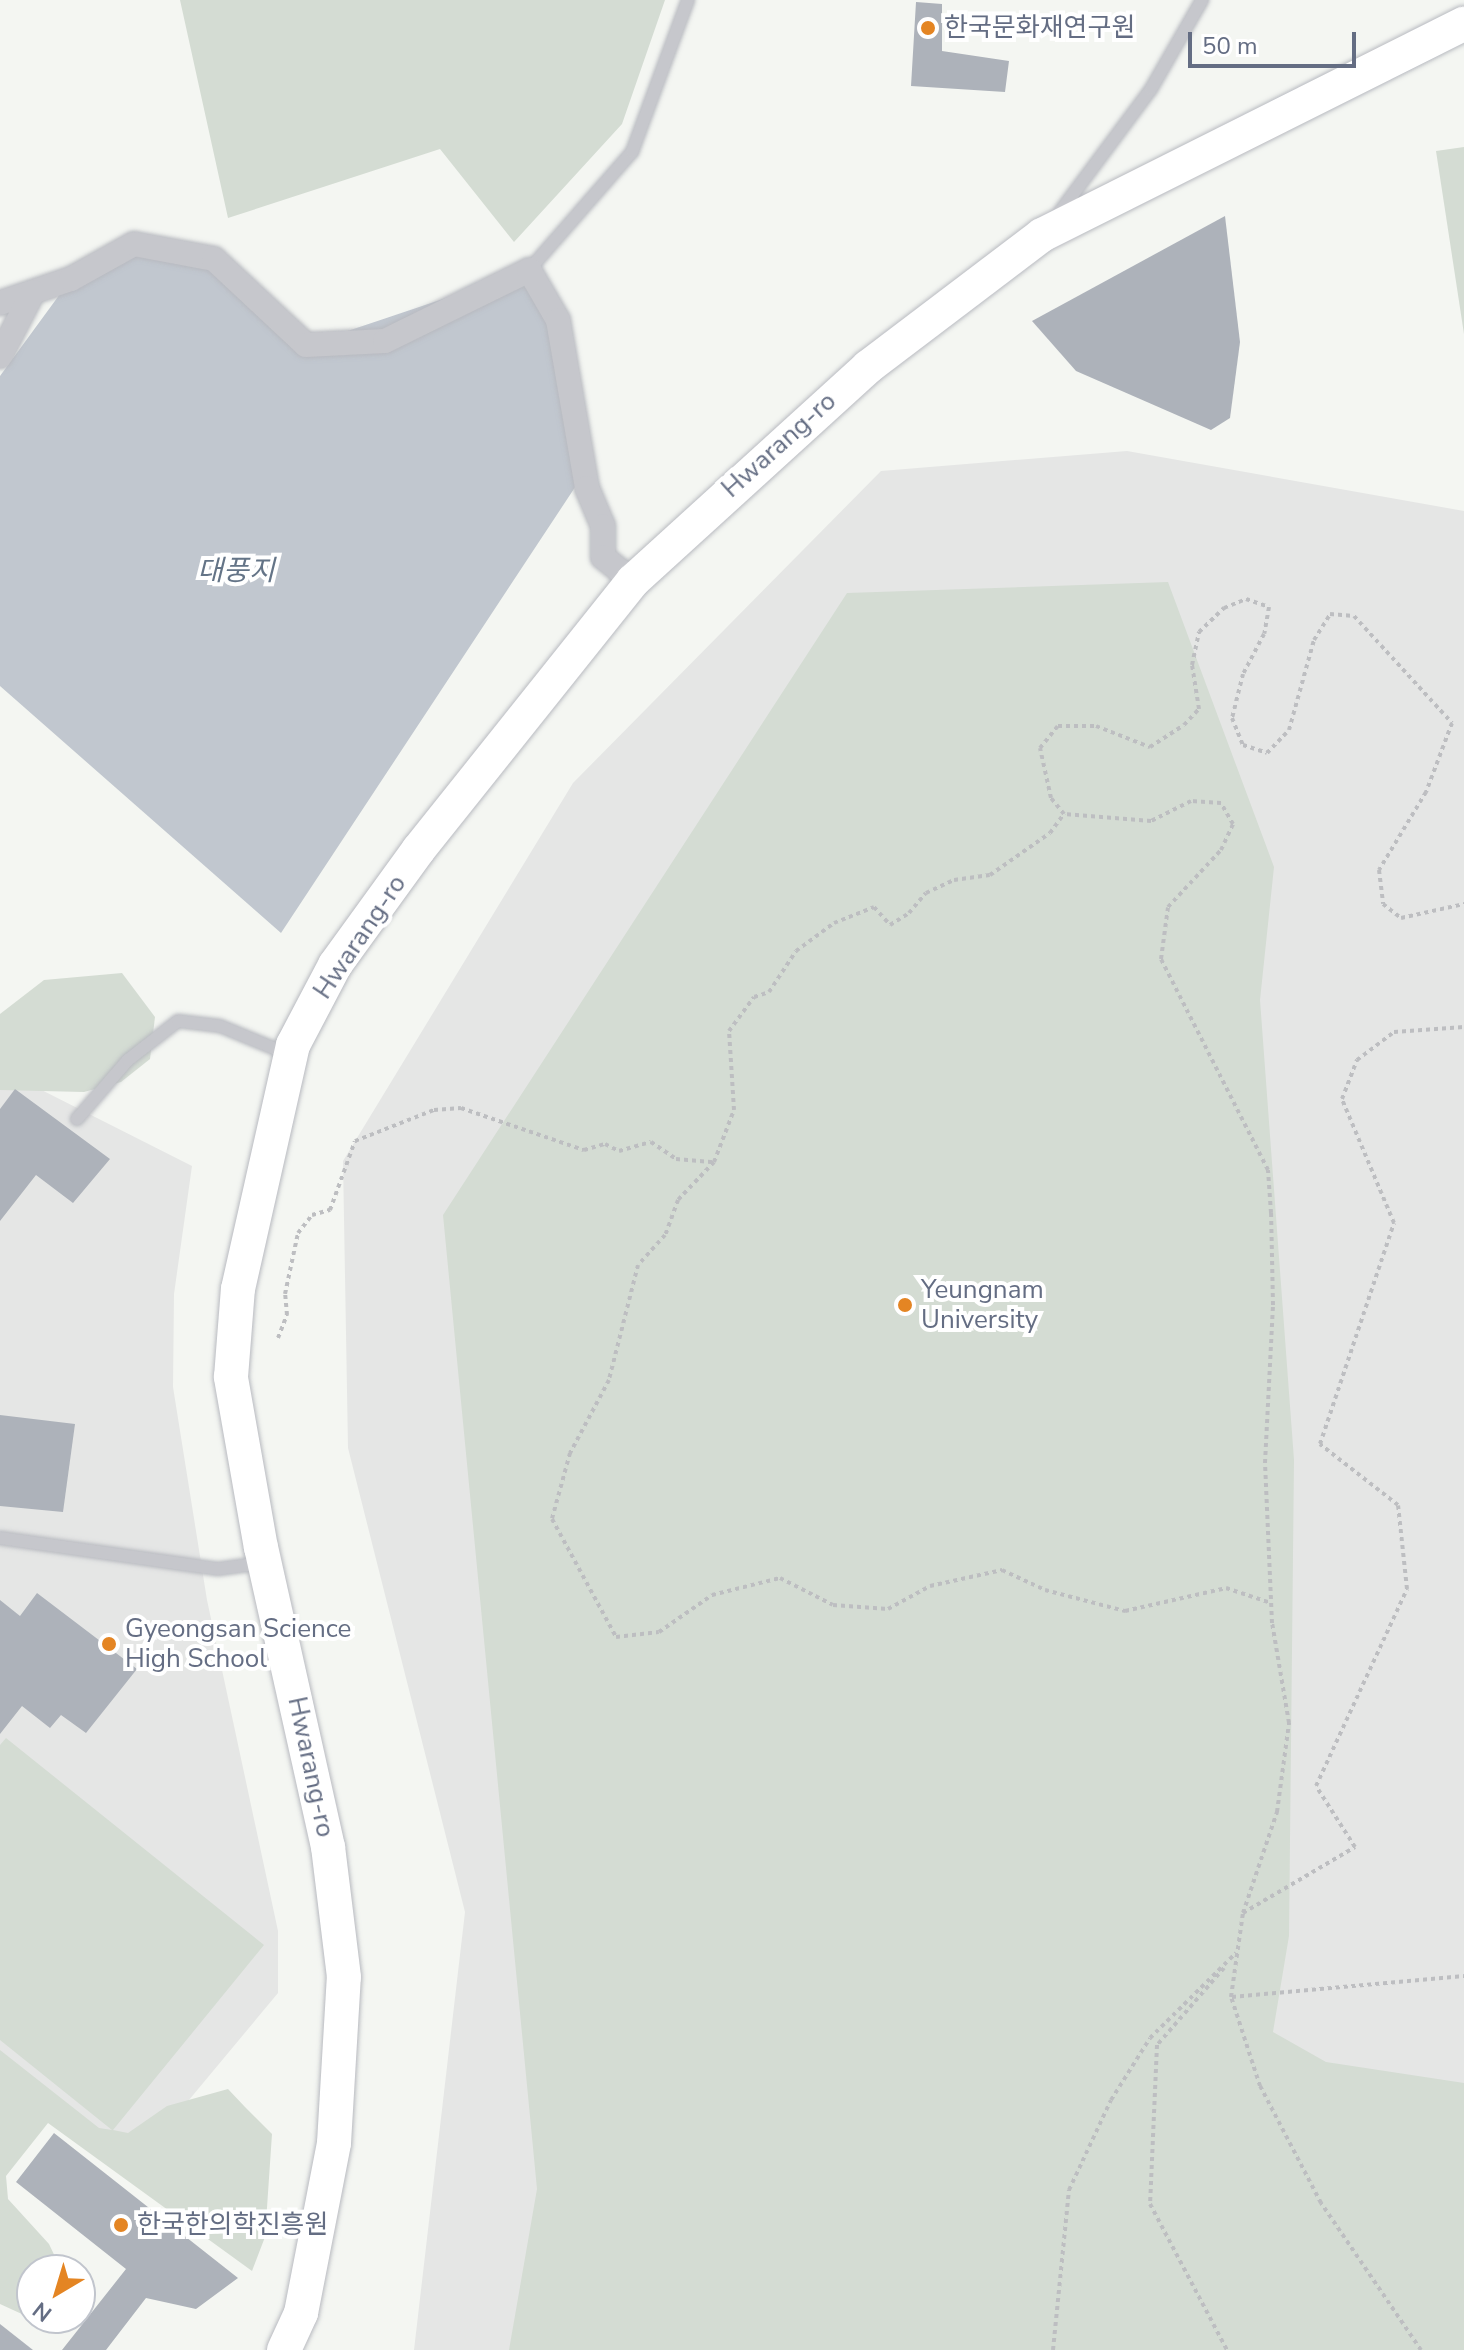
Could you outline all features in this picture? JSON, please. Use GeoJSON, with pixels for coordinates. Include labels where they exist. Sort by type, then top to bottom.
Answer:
{"type":"FeatureCollection","features":[{"type":"Feature","properties":{"kind":"street","name":"Hwarang-ro"},"geometry":{"type":"LineString","coordinates":[[284,2350],[301,2313],[334,2143],[344,1977],[328,1847],[265,1563],[231,1377],[238,1289],[291,1055],[335,965],[419,849],[633,581],[868,367],[1042,235],[1464,24]]}},
{"type":"Feature","properties":{"kind":"street"},"geometry":{"type":"LineString","coordinates":[[0,303],[71,279],[134,244],[214,259],[306,345],[385,341],[529,270],[558,320],[587,488],[603,526],[603,557],[633,581]]}},
{"type":"Feature","properties":{"kind":"street"},"geometry":{"type":"LineString","coordinates":[[0,356],[33,292]]}},
{"type":"Feature","properties":{"kind":"lane"},"geometry":{"type":"LineString","coordinates":[[529,270],[632,152],[688,0]]}},
{"type":"Feature","properties":{"kind":"lane"},"geometry":{"type":"LineString","coordinates":[[1042,235],[1151,89],[1202,0]]}},
{"type":"Feature","properties":{"kind":"lane"},"geometry":{"type":"LineString","coordinates":[[77,1119],[128,1060],[178,1021],[220,1026],[291,1055]]}},
{"type":"Feature","properties":{"kind":"lane"},"geometry":{"type":"LineString","coordinates":[[0,1538],[218,1569],[265,1563]]}},
{"type":"Feature","properties":{"kind":"path"},"geometry":{"type":"LineString","coordinates":[[1421,2350],[1321,2203],[1260,2086],[1231,1997],[1243,1913],[1277,1812],[1289,1723],[1271,1603],[1265,1463],[1273,1305],[1268,1170],[1161,959],[1168,907],[1221,850],[1233,824],[1221,803],[1191,801],[1151,821],[1064,814],[1051,798],[1040,748],[1058,726],[1096,726],[1150,747],[1184,725],[1199,709],[1192,665],[1199,632],[1224,608],[1246,599],[1269,607],[1264,634],[1243,674],[1232,718],[1243,745],[1267,753],[1289,730],[1322,627],[1330,614],[1354,616],[1452,723],[1426,792],[1379,870],[1383,904],[1401,918],[1464,904]]}},
{"type":"Feature","properties":{"kind":"path"},"geometry":{"type":"LineString","coordinates":[[1064,814],[1050,833],[990,875],[954,880],[926,893],[909,913],[890,925],[874,907],[834,923],[796,951],[769,992],[754,997],[729,1031],[734,1110],[714,1162],[678,1200],[665,1235],[638,1265],[609,1380],[570,1453],[552,1519],[616,1637],[659,1632],[712,1595],[780,1578],[833,1605],[888,1609],[930,1586],[1002,1570],[1045,1590],[1125,1611],[1226,1588],[1271,1603]]}},
{"type":"Feature","properties":{"kind":"path"},"geometry":{"type":"LineString","coordinates":[[1243,1913],[1355,1847],[1316,1786],[1407,1589],[1398,1505],[1320,1444],[1394,1223],[1342,1099],[1357,1060],[1394,1032],[1464,1024]]}},
{"type":"Feature","properties":{"kind":"path"},"geometry":{"type":"LineString","coordinates":[[278,1338],[287,1315],[285,1294],[298,1233],[312,1215],[330,1210],[355,1141],[434,1110],[461,1108],[584,1150],[605,1144],[619,1151],[651,1142],[676,1159],[714,1162]]}},
{"type":"Feature","properties":{"kind":"path"},"geometry":{"type":"LineString","coordinates":[[1053,2350],[1058,2341],[1069,2190],[1111,2100],[1150,2038],[1237,1951]]}},
{"type":"Feature","properties":{"kind":"path"},"geometry":{"type":"LineString","coordinates":[[1227,2350],[1150,2204],[1152,2117],[1157,2045],[1237,1951]]}},
{"type":"Feature","properties":{"kind":"path"},"geometry":{"type":"LineString","coordinates":[[1231,1997],[1464,1976]]}},
{"type":"Feature","properties":{"kind":"shaded area"},"geometry":{"type":"Polygon","coordinates":[[[180,0],[665,0],[622,124],[514,242],[440,149],[228,218],[180,0]]]}},
{"type":"Feature","properties":{"kind":"shaded area"},"geometry":{"type":"Polygon","coordinates":[[[1464,147],[1464,334],[1436,151],[1464,147]]]}},
{"type":"Feature","properties":{"kind":"shaded area","name":"Yeungnam University"},"geometry":{"type":"Polygon","coordinates":[[[1127,451],[1464,511],[1464,2350],[414,2350],[465,1912],[348,1448],[343,1161],[573,783],[881,471],[1127,451]]]}},
{"type":"Feature","properties":{"kind":"shaded area","name":"Yeungnam University"},"geometry":{"type":"Polygon","coordinates":[[[1168,582],[1274,867],[1260,1000],[1294,1460],[1289,1936],[1273,2032],[1326,2062],[1464,2083],[1464,2350],[509,2350],[537,2189],[443,1215],[847,593],[1168,582]]]}},
{"type":"Feature","properties":{"kind":"shaded area"},"geometry":{"type":"Polygon","coordinates":[[[122,973],[155,1017],[150,1059],[121,1082],[84,1092],[0,1090],[0,1014],[44,980],[122,973]]]}},
{"type":"Feature","properties":{"kind":"shaded area","name":"Gyeongsan Science High School"},"geometry":{"type":"Polygon","coordinates":[[[0,1069],[192,1166],[174,1294],[173,1387],[207,1600],[278,1931],[278,1993],[164,2130],[105,2151],[0,2067],[0,1069]]]}},
{"type":"Feature","properties":{"kind":"shaded area"},"geometry":{"type":"Polygon","coordinates":[[[6,1738],[264,1945],[113,2130],[128,2133],[167,2106],[228,2089],[272,2134],[265,2237],[252,2271],[48,2123],[6,2176],[8,2199],[49,2244],[54,2254],[16,2254],[16,2311],[0,2304],[0,2050],[99,2128],[112,2130],[0,2040],[0,1745],[6,1738]]]}},
{"type":"Feature","properties":{"kind":"water","name":"대풍지"},"geometry":{"type":"Polygon","coordinates":[[[134,244],[214,259],[306,345],[529,270],[593,460],[281,933],[0,686],[0,376],[71,279],[134,244]]]}},
{"type":"Feature","properties":{"kind":"building","name":"한국문화재연구원"},"geometry":{"type":"Polygon","coordinates":[[[916,2],[942,4],[942,51],[1009,61],[1005,92],[911,86],[916,2]]]}},
{"type":"Feature","properties":{"kind":"building"},"geometry":{"type":"Polygon","coordinates":[[[1225,216],[1240,342],[1230,418],[1211,430],[1076,371],[1032,321],[1225,216]]]}},
{"type":"Feature","properties":{"kind":"building"},"geometry":{"type":"Polygon","coordinates":[[[15,1089],[110,1159],[73,1203],[36,1175],[0,1221],[0,1109],[15,1089]]]}},
{"type":"Feature","properties":{"kind":"building"},"geometry":{"type":"Polygon","coordinates":[[[0,1415],[75,1424],[63,1512],[0,1506],[0,1415]]]}},
{"type":"Feature","properties":{"kind":"building"},"geometry":{"type":"Polygon","coordinates":[[[37,1593],[137,1669],[86,1733],[61,1715],[50,1728],[22,1706],[0,1734],[0,1600],[20,1616],[37,1593]]]}},
{"type":"Feature","properties":{"kind":"building","name":"한국한의학진흥원"},"geometry":{"type":"Polygon","coordinates":[[[54,2133],[238,2278],[196,2309],[146,2298],[106,2350],[62,2350],[75,2334],[96,2334],[96,2307],[126,2269],[16,2182],[54,2133]]]}},
{"type":"Feature","properties":{"kind":"building"},"geometry":{"type":"Polygon","coordinates":[[[0,2324],[33,2350],[0,2350],[0,2324]]]}},
{"type":"Feature","properties":{"kind":"place","name":"한국문화재연구원"},"geometry":{"type":"Point","coordinates":[928,28]}},
{"type":"Feature","properties":{"kind":"place","name":"Yeungnam University"},"geometry":{"type":"Point","coordinates":[905,1305]}},
{"type":"Feature","properties":{"kind":"place","name":"Gyeongsan Science High School"},"geometry":{"type":"Point","coordinates":[109,1644]}},
{"type":"Feature","properties":{"kind":"place","name":"한국한의학진흥원"},"geometry":{"type":"Point","coordinates":[121,2225]}}]}
